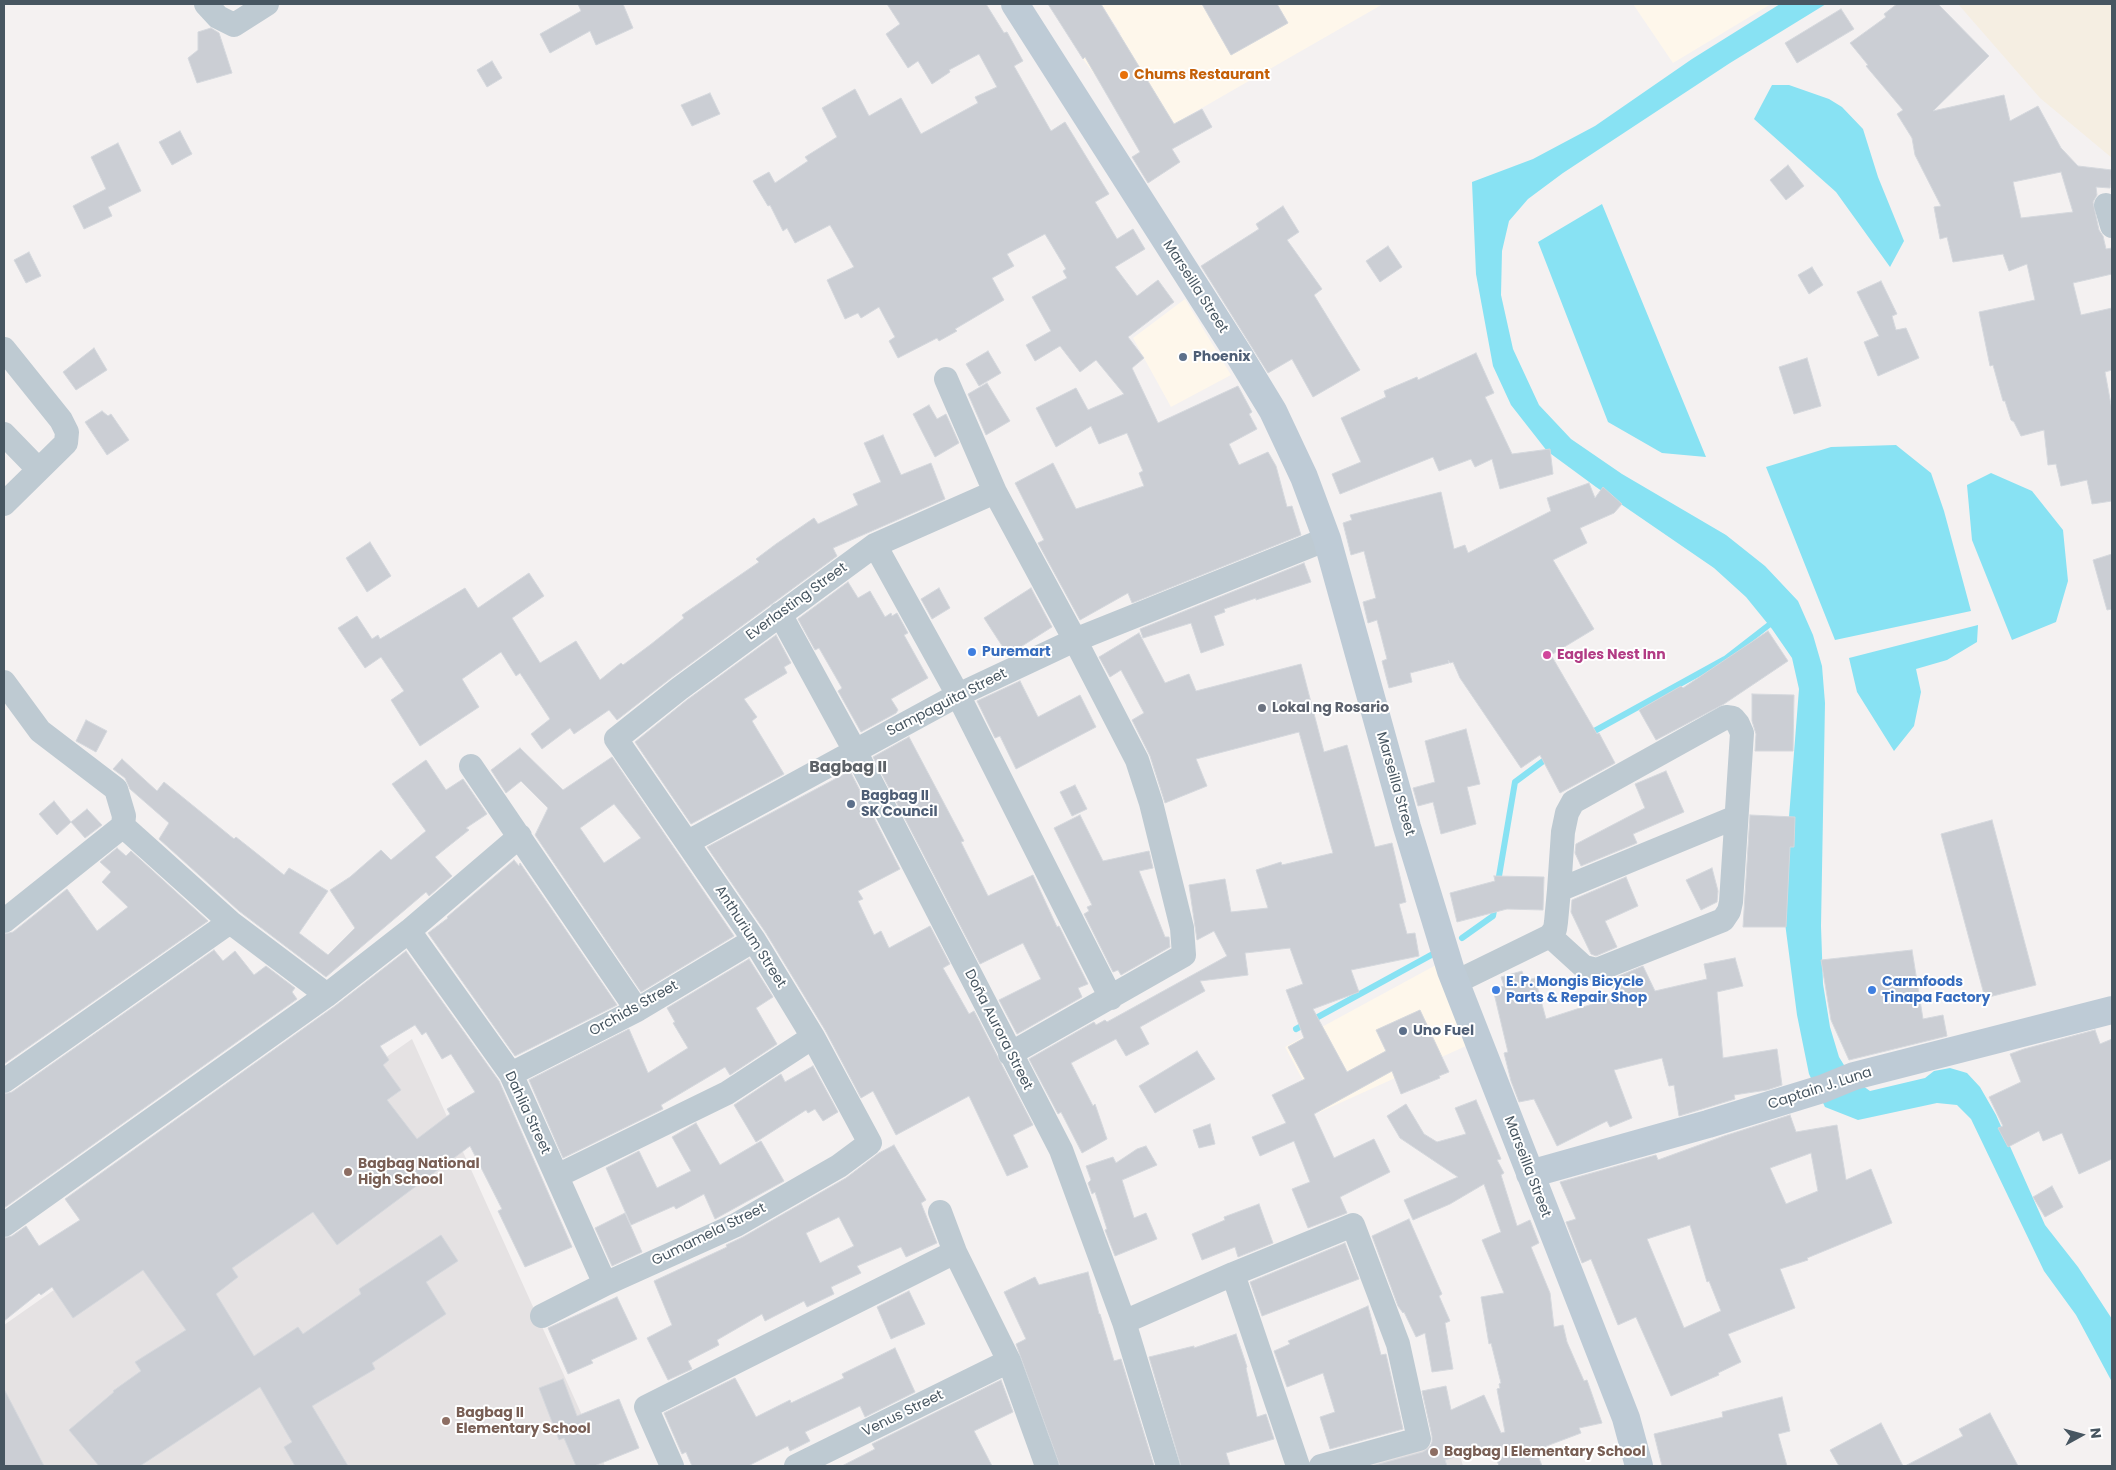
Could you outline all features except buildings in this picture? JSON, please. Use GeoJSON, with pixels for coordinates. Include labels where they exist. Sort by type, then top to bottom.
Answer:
{"type":"FeatureCollection","features":[{"type":"Feature","properties":{"kind":"main road","name":"Marseilla Street"},"geometry":{"type":"LineString","coordinates":[[1015,4],[1273,411],[1304,477],[1327,539],[1407,827],[1456,982],[1626,1418],[1639,1466]]}},
{"type":"Feature","properties":{"kind":"main road","name":"Captain J. Luna"},"geometry":{"type":"LineString","coordinates":[[1530,1174],[1708,1124],[1822,1089],[1854,1076],[2112,1010]]}},
{"type":"Feature","properties":{"kind":"street"},"geometry":{"type":"LineString","coordinates":[[206,4],[218,17],[234,25],[267,4]]}},
{"type":"Feature","properties":{"kind":"street"},"geometry":{"type":"LineString","coordinates":[[4,350],[61,420],[67,432],[66,443],[4,504]]}},
{"type":"Feature","properties":{"kind":"street"},"geometry":{"type":"LineString","coordinates":[[946,379],[995,492],[1137,760],[1151,803],[1182,928],[1184,955],[1010,1054]]}},
{"type":"Feature","properties":{"kind":"street"},"geometry":{"type":"LineString","coordinates":[[4,434],[38,469]]}},
{"type":"Feature","properties":{"kind":"street","name":"Everlasting Street"},"geometry":{"type":"LineString","coordinates":[[616,739],[679,689],[876,545],[995,492]]}},
{"type":"Feature","properties":{"kind":"street","name":"Sampaguita Street"},"geometry":{"type":"LineString","coordinates":[[688,842],[958,695],[1075,640],[1327,539]]}},
{"type":"Feature","properties":{"kind":"street"},"geometry":{"type":"LineString","coordinates":[[876,545],[958,695],[1111,998]]}},
{"type":"Feature","properties":{"kind":"street","name":"Doña Aurora Street"},"geometry":{"type":"LineString","coordinates":[[780,614],[855,751],[1061,1150],[1124,1322],[1168,1466]]}},
{"type":"Feature","properties":{"kind":"street"},"geometry":{"type":"LineString","coordinates":[[4,682],[40,731],[116,789],[124,816],[123,826],[4,921]]}},
{"type":"Feature","properties":{"kind":"street"},"geometry":{"type":"LineString","coordinates":[[1456,982],[1550,936],[1555,929],[1563,832],[1567,813],[1573,802],[1726,717],[1733,718],[1742,733],[1731,902],[1729,912],[1723,920],[1597,970],[1584,967],[1550,936]]}},
{"type":"Feature","properties":{"kind":"street","name":"Anthurium Street"},"geometry":{"type":"LineString","coordinates":[[616,739],[754,940],[813,1037],[870,1143]]}},
{"type":"Feature","properties":{"kind":"street"},"geometry":{"type":"LineString","coordinates":[[471,766],[637,1010]]}},
{"type":"Feature","properties":{"kind":"street"},"geometry":{"type":"LineString","coordinates":[[1559,890],[1736,817]]}},
{"type":"Feature","properties":{"kind":"street"},"geometry":{"type":"LineString","coordinates":[[123,826],[230,922],[328,995]]}},
{"type":"Feature","properties":{"kind":"street"},"geometry":{"type":"LineString","coordinates":[[4,1225],[328,995],[409,931],[520,836]]}},
{"type":"Feature","properties":{"kind":"street"},"geometry":{"type":"LineString","coordinates":[[4,1081],[230,922]]}},
{"type":"Feature","properties":{"kind":"street","name":"Dahlia Street"},"geometry":{"type":"LineString","coordinates":[[409,931],[511,1074],[605,1284]]}},
{"type":"Feature","properties":{"kind":"street","name":"Orchids Street"},"geometry":{"type":"LineString","coordinates":[[511,1074],[637,1010],[754,940]]}},
{"type":"Feature","properties":{"kind":"street"},"geometry":{"type":"LineString","coordinates":[[557,1176],[727,1093],[813,1037]]}},
{"type":"Feature","properties":{"kind":"street","name":"Gumamela Street"},"geometry":{"type":"LineString","coordinates":[[542,1316],[605,1284],[736,1225],[839,1166],[870,1143]]}},
{"type":"Feature","properties":{"kind":"street"},"geometry":{"type":"LineString","coordinates":[[940,1212],[955,1252],[1010,1361],[1047,1466]]}},
{"type":"Feature","properties":{"kind":"street"},"geometry":{"type":"LineString","coordinates":[[1124,1322],[1233,1274],[1353,1225],[1398,1344],[1419,1439],[1321,1466]]}},
{"type":"Feature","properties":{"kind":"street"},"geometry":{"type":"LineString","coordinates":[[672,1466],[646,1407],[955,1252]]}},
{"type":"Feature","properties":{"kind":"street"},"geometry":{"type":"LineString","coordinates":[[1233,1274],[1298,1466]]}},
{"type":"Feature","properties":{"kind":"street","name":"Venus Street"},"geometry":{"type":"LineString","coordinates":[[796,1466],[1010,1361]]}},
{"type":"Feature","properties":{"kind":"shaded area"},"geometry":{"type":"Polygon","coordinates":[[[1101,4],[1383,4],[1174,124],[1131,55],[1097,78],[1083,59],[1121,34],[1101,4]]]}},
{"type":"Feature","properties":{"kind":"shaded area"},"geometry":{"type":"Polygon","coordinates":[[[1633,4],[1771,4],[1673,63],[1633,4]]]}},
{"type":"Feature","properties":{"kind":"shaded area"},"geometry":{"type":"Polygon","coordinates":[[[1185,299],[1231,375],[1171,407],[1133,338],[1185,299]]]}},
{"type":"Feature","properties":{"kind":"shaded area"},"geometry":{"type":"Polygon","coordinates":[[[1436,965],[1466,1046],[1320,1112],[1285,1047],[1436,965]]]}},
{"type":"Feature","properties":{"kind":"shaded area","name":"Bagbag National High School"},"geometry":{"type":"Polygon","coordinates":[[[412,1039],[605,1466],[4,1466],[4,1325],[412,1039]]]}},
{"type":"Feature","properties":{"kind":"shaded area","name":"Bagbag I Elementary School"},"geometry":{"type":"Polygon","coordinates":[[[1455,1439],[1463,1466],[1360,1466],[1455,1439]]]}},
{"type":"Feature","properties":{"kind":"sand"},"geometry":{"type":"Polygon","coordinates":[[[1958,4],[2112,4],[2112,158],[2040,98],[1958,4]]]}},
{"type":"Feature","properties":{"kind":"water"},"geometry":{"type":"Polygon","coordinates":[[[1780,4],[1826,4],[1730,63],[1563,173],[1528,199],[1509,221],[1502,251],[1501,295],[1513,349],[1539,405],[1571,439],[1622,474],[1726,535],[1765,566],[1798,601],[1813,635],[1822,666],[1825,703],[1821,926],[1823,984],[1830,1027],[1839,1057],[1852,1078],[1870,1091],[1925,1078],[1934,1071],[1950,1068],[1967,1073],[1980,1087],[1996,1115],[2045,1225],[2078,1267],[2112,1319],[2112,1382],[2076,1315],[2044,1271],[1971,1119],[1957,1105],[1937,1103],[1858,1120],[1825,1107],[1809,1074],[1797,1015],[1785,923],[1789,817],[1799,689],[1792,658],[1746,597],[1714,568],[1547,451],[1511,405],[1493,366],[1476,274],[1472,182],[1533,159],[1595,126],[1692,59],[1780,4]]]}},
{"type":"Feature","properties":{"kind":"water"},"geometry":{"type":"Polygon","coordinates":[[[1772,85],[1789,85],[1829,99],[1842,107],[1863,129],[1878,177],[1904,241],[1890,267],[1836,192],[1754,119],[1772,85]]]}},
{"type":"Feature","properties":{"kind":"water"},"geometry":{"type":"Polygon","coordinates":[[[1602,204],[1706,457],[1662,453],[1608,422],[1538,242],[1602,204]]]}},
{"type":"Feature","properties":{"kind":"water"},"geometry":{"type":"Polygon","coordinates":[[[1896,445],[1931,473],[1944,511],[1971,611],[1835,640],[1766,467],[1831,447],[1896,445]]]}},
{"type":"Feature","properties":{"kind":"water"},"geometry":{"type":"Polygon","coordinates":[[[1991,473],[2032,491],[2063,530],[2068,581],[2056,622],[2012,640],[1972,540],[1967,485],[1991,473]]]}},
{"type":"Feature","properties":{"kind":"water"},"geometry":{"type":"Polygon","coordinates":[[[1978,625],[1977,642],[1947,660],[1916,669],[1921,692],[1914,726],[1894,751],[1857,692],[1849,658],[1978,625]]]}},
{"type":"Feature","properties":{"kind":"waterway"},"geometry":{"type":"LineString","coordinates":[[1589,734],[1725,659],[1774,621]]}},
{"type":"Feature","properties":{"kind":"waterway"},"geometry":{"type":"LineString","coordinates":[[1498,882],[1515,782],[1550,756]]}},
{"type":"Feature","properties":{"kind":"waterway"},"geometry":{"type":"LineString","coordinates":[[1462,938],[1493,916],[1495,905]]}},
{"type":"Feature","properties":{"kind":"waterway"},"geometry":{"type":"LineString","coordinates":[[1296,1029],[1433,954]]}},
{"type":"Feature","properties":{"kind":"place","name":"Chums Restaurant"},"geometry":{"type":"Point","coordinates":[1124,75]}},
{"type":"Feature","properties":{"kind":"place","name":"Phoenix"},"geometry":{"type":"Point","coordinates":[1183,357]}},
{"type":"Feature","properties":{"kind":"place","name":"Puremart"},"geometry":{"type":"Point","coordinates":[972,652]}},
{"type":"Feature","properties":{"kind":"place","name":"Eagles Nest Inn"},"geometry":{"type":"Point","coordinates":[1547,655]}},
{"type":"Feature","properties":{"kind":"place","name":"Lokal ng Rosario"},"geometry":{"type":"Point","coordinates":[1262,708]}},
{"type":"Feature","properties":{"kind":"place","name":"Bagbag II SK Council"},"geometry":{"type":"Point","coordinates":[851,804]}},
{"type":"Feature","properties":{"kind":"place","name":"E. P. Mongis Bicycle Parts & Repair Shop"},"geometry":{"type":"Point","coordinates":[1496,990]}},
{"type":"Feature","properties":{"kind":"place","name":"Carmfoods Tinapa Factory"},"geometry":{"type":"Point","coordinates":[1872,990]}},
{"type":"Feature","properties":{"kind":"place","name":"Uno Fuel"},"geometry":{"type":"Point","coordinates":[1403,1031]}},
{"type":"Feature","properties":{"kind":"place","name":"Bagbag National High School"},"geometry":{"type":"Point","coordinates":[348,1172]}},
{"type":"Feature","properties":{"kind":"place","name":"Bagbag II Elementary School"},"geometry":{"type":"Point","coordinates":[446,1421]}},
{"type":"Feature","properties":{"kind":"place","name":"Bagbag I Elementary School"},"geometry":{"type":"Point","coordinates":[1434,1452]}},
{"type":"Feature","properties":{"kind":"district","name":"Bagbag II"},"geometry":{"type":"Point","coordinates":[848,768]}}]}
